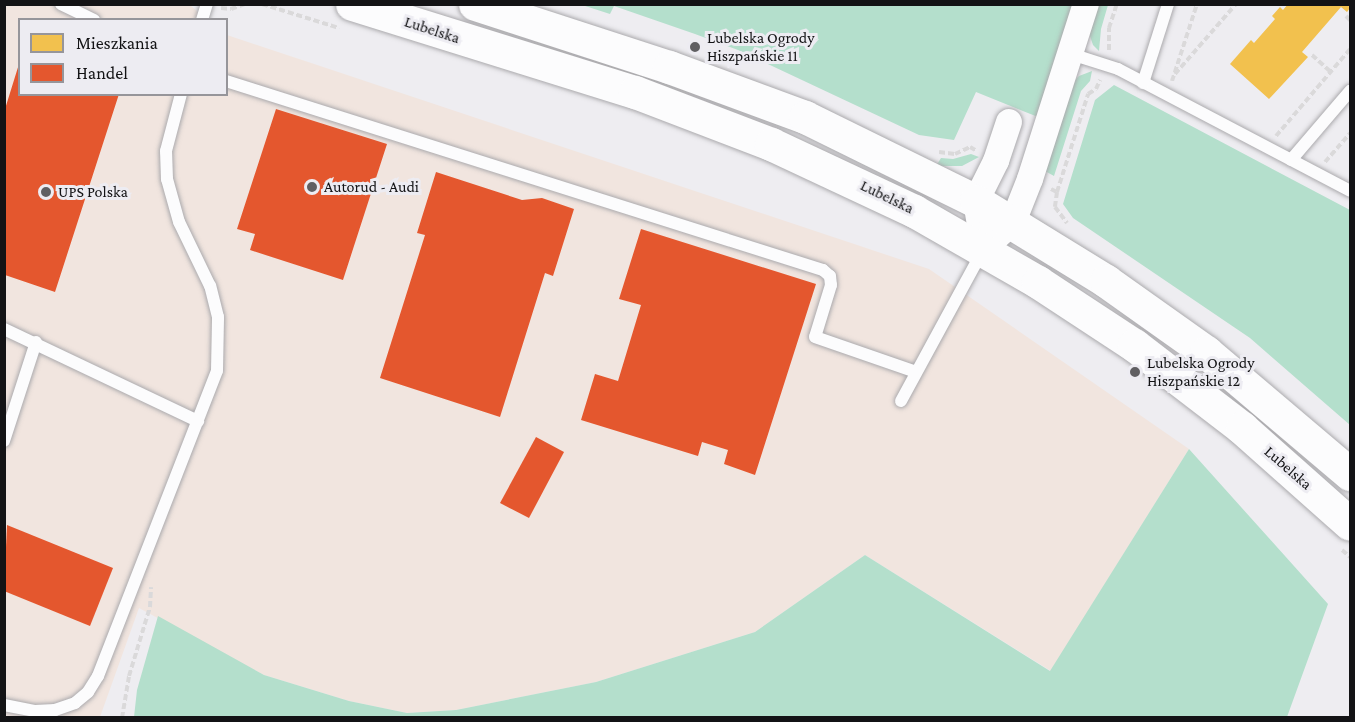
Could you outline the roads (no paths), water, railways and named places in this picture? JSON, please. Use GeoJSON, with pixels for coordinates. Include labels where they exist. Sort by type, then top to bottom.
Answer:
{"type":"FeatureCollection","features":[{"type":"Feature","properties":{"kind":"main road"},"geometry":{"type":"LineString","coordinates":[[475,4],[598,43],[805,117],[976,201],[1106,281],[1206,351],[1350,474]]}},
{"type":"Feature","properties":{"kind":"main road","name":"Lubelska"},"geometry":{"type":"LineString","coordinates":[[347,17],[635,92],[771,144],[872,189],[984,248],[1134,345],[1242,428],[1350,524]]}},
{"type":"Feature","properties":{"kind":"main road"},"geometry":{"type":"LineString","coordinates":[[588,79],[583,65],[584,58],[587,50],[598,43]]}},
{"type":"Feature","properties":{"kind":"street"},"geometry":{"type":"LineString","coordinates":[[984,248],[1013,222],[1030,179],[1086,4]]}},
{"type":"Feature","properties":{"kind":"street"},"geometry":{"type":"LineString","coordinates":[[984,248],[976,201],[996,161],[1010,122]]}},
{"type":"Feature","properties":{"kind":"lane"},"geometry":{"type":"LineString","coordinates":[[61,4],[90,18]]}},
{"type":"Feature","properties":{"kind":"lane"},"geometry":{"type":"LineString","coordinates":[[1143,83],[1168,4]]}},
{"type":"Feature","properties":{"kind":"lane"},"geometry":{"type":"LineString","coordinates":[[1071,54],[1104,65],[1143,83],[1350,191]]}},
{"type":"Feature","properties":{"kind":"lane"},"geometry":{"type":"LineString","coordinates":[[228,82],[823,270],[830,276],[831,285],[815,337],[916,372]]}},
{"type":"Feature","properties":{"kind":"lane"},"geometry":{"type":"LineString","coordinates":[[1291,160],[1350,91]]}},
{"type":"Feature","properties":{"kind":"lane"},"geometry":{"type":"LineString","coordinates":[[4,705],[35,711],[54,710],[75,703],[88,692],[98,676],[142,568],[217,370],[220,344],[218,317],[210,286],[179,222],[166,178],[166,151],[180,96]]}},
{"type":"Feature","properties":{"kind":"lane"},"geometry":{"type":"LineString","coordinates":[[901,401],[984,248]]}},
{"type":"Feature","properties":{"kind":"lane"},"geometry":{"type":"LineString","coordinates":[[4,329],[36,342],[198,420]]}},
{"type":"Feature","properties":{"kind":"lane"},"geometry":{"type":"LineString","coordinates":[[4,441],[36,342]]}},
{"type":"Feature","properties":{"kind":"place","name":"Lubelska Ogrody Hiszpańskie 11"},"geometry":{"type":"Point","coordinates":[695,47]}},
{"type":"Feature","properties":{"kind":"place","name":"Autorud - Audi"},"geometry":{"type":"Point","coordinates":[312,187]}},
{"type":"Feature","properties":{"kind":"place","name":"UPS Polska"},"geometry":{"type":"Point","coordinates":[46,192]}},
{"type":"Feature","properties":{"kind":"place","name":"Lubelska Ogrody Hiszpańskie 12"},"geometry":{"type":"Point","coordinates":[1135,372]}}]}
